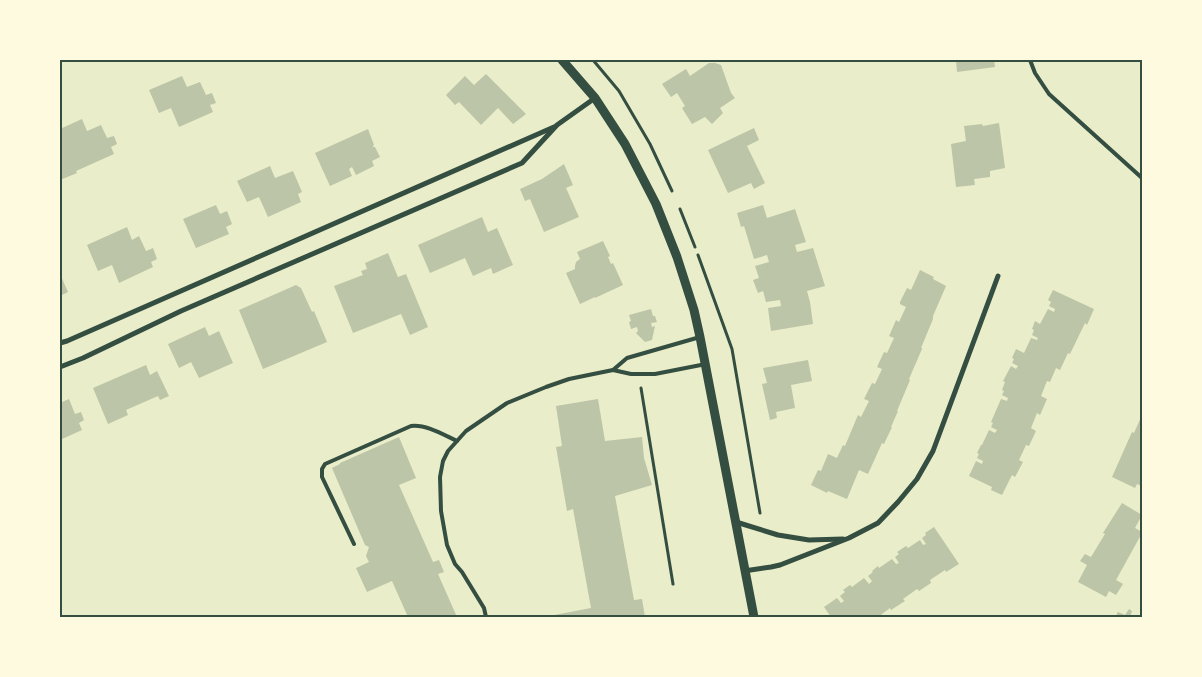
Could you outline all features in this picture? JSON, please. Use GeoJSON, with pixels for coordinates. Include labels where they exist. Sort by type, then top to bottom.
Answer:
{"type":"FeatureCollection","features":[{"type":"Feature","properties":{"kind":"street"},"geometry":{"type":"LineString","coordinates":[[562,60],[595,98],[625,144],[656,204],[677,257],[694,310],[706,364],[754,617]]}},
{"type":"Feature","properties":{"kind":"street"},"geometry":{"type":"LineString","coordinates":[[60,343],[557,125],[595,98]]}},
{"type":"Feature","properties":{"kind":"street"},"geometry":{"type":"LineString","coordinates":[[60,367],[84,358],[181,311],[522,163],[557,125]]}},
{"type":"Feature","properties":{"kind":"street"},"geometry":{"type":"LineString","coordinates":[[744,571],[771,567],[849,538],[878,523],[898,502],[917,479],[933,451],[998,276]]}},
{"type":"Feature","properties":{"kind":"street"},"geometry":{"type":"LineString","coordinates":[[736,522],[778,535],[809,540],[849,538]]}},
{"type":"Feature","properties":{"kind":"lane"},"geometry":{"type":"LineString","coordinates":[[1030,60],[1035,73],[1050,94],[1142,178]]}},
{"type":"Feature","properties":{"kind":"lane"},"geometry":{"type":"LineString","coordinates":[[613,370],[628,358],[700,337]]}},
{"type":"Feature","properties":{"kind":"lane"},"geometry":{"type":"LineString","coordinates":[[486,617],[484,608],[455,564],[447,545],[441,510],[440,477],[443,461],[448,451],[466,431],[507,403],[546,386],[613,370],[631,374],[655,374],[706,364]]}},
{"type":"Feature","properties":{"kind":"lane"},"geometry":{"type":"LineString","coordinates":[[354,544],[322,477],[322,469],[325,464],[411,426],[430,429],[457,441]]}},
{"type":"Feature","properties":{"kind":"path"},"geometry":{"type":"LineString","coordinates":[[638,374],[673,584]]}},
{"type":"Feature","properties":{"kind":"building"},"geometry":{"type":"Polygon","coordinates":[[[956,60],[994,60],[995,67],[957,72],[956,60]]]}},
{"type":"Feature","properties":{"kind":"building"},"geometry":{"type":"Polygon","coordinates":[[[709,63],[721,65],[731,93],[735,98],[720,108],[723,113],[712,124],[705,117],[692,124],[682,108],[685,106],[677,93],[671,97],[662,84],[686,69],[690,76],[709,63]]]}},
{"type":"Feature","properties":{"kind":"building"},"geometry":{"type":"Polygon","coordinates":[[[486,74],[526,114],[513,124],[498,108],[481,125],[459,102],[455,105],[446,95],[465,76],[474,85],[486,74]]]}},
{"type":"Feature","properties":{"kind":"building"},"geometry":{"type":"Polygon","coordinates":[[[182,76],[187,87],[200,82],[206,95],[212,93],[216,103],[210,105],[213,112],[179,127],[171,108],[159,113],[149,90],[182,76]]]}},
{"type":"Feature","properties":{"kind":"building"},"geometry":{"type":"Polygon","coordinates":[[[82,119],[87,131],[101,125],[107,138],[114,136],[117,144],[111,147],[114,154],[60,180],[60,129],[82,119]]]}},
{"type":"Feature","properties":{"kind":"building"},"geometry":{"type":"Polygon","coordinates":[[[999,123],[1005,168],[990,171],[990,177],[974,179],[975,185],[956,187],[951,144],[966,141],[964,126],[982,124],[983,126],[999,123]]]}},
{"type":"Feature","properties":{"kind":"building"},"geometry":{"type":"Polygon","coordinates":[[[754,128],[759,140],[747,146],[765,183],[754,189],[751,183],[728,193],[708,150],[754,128]]]}},
{"type":"Feature","properties":{"kind":"building"},"geometry":{"type":"Polygon","coordinates":[[[368,129],[373,147],[375,147],[380,157],[372,161],[374,166],[356,175],[352,167],[349,169],[352,176],[330,186],[315,153],[368,129]]]}},
{"type":"Feature","properties":{"kind":"building"},"geometry":{"type":"Polygon","coordinates":[[[564,164],[573,185],[566,188],[579,217],[544,232],[530,199],[525,201],[520,189],[542,179],[564,164]]]}},
{"type":"Feature","properties":{"kind":"building"},"geometry":{"type":"Polygon","coordinates":[[[270,166],[275,178],[293,171],[302,192],[298,194],[301,202],[268,217],[259,197],[247,202],[237,181],[270,166]]]}},
{"type":"Feature","properties":{"kind":"building"},"geometry":{"type":"Polygon","coordinates":[[[216,205],[220,214],[227,211],[232,224],[226,227],[229,234],[196,248],[183,219],[216,205]]]}},
{"type":"Feature","properties":{"kind":"building"},"geometry":{"type":"Polygon","coordinates":[[[763,205],[767,218],[795,209],[806,242],[795,245],[797,252],[813,248],[825,286],[807,291],[813,324],[771,331],[768,308],[781,306],[780,300],[766,302],[763,291],[758,293],[753,280],[759,278],[755,266],[769,262],[767,255],[754,259],[744,226],[741,227],[737,213],[763,205]]]}},
{"type":"Feature","properties":{"kind":"building"},"geometry":{"type":"Polygon","coordinates":[[[482,217],[488,232],[497,228],[513,265],[493,274],[491,268],[473,276],[465,258],[430,273],[418,245],[482,217]]]}},
{"type":"Feature","properties":{"kind":"building"},"geometry":{"type":"Polygon","coordinates":[[[127,227],[132,240],[139,236],[146,251],[153,248],[157,259],[151,262],[153,267],[119,283],[112,265],[98,271],[87,245],[127,227]]]}},
{"type":"Feature","properties":{"kind":"building"},"geometry":{"type":"Polygon","coordinates":[[[603,241],[610,256],[608,257],[611,264],[613,263],[623,285],[580,304],[566,273],[575,269],[576,262],[580,259],[577,252],[603,241]]]}},
{"type":"Feature","properties":{"kind":"building"},"geometry":{"type":"Polygon","coordinates":[[[388,253],[398,277],[406,274],[428,327],[410,335],[401,314],[353,333],[334,286],[363,275],[361,271],[367,269],[365,263],[388,253]]]}},
{"type":"Feature","properties":{"kind":"building"},"geometry":{"type":"Polygon","coordinates":[[[920,270],[946,286],[892,427],[884,444],[882,443],[868,474],[859,470],[847,499],[828,491],[827,493],[811,485],[818,470],[821,471],[828,454],[837,458],[843,445],[845,446],[858,415],[861,417],[869,401],[864,399],[872,383],[875,384],[882,369],[877,367],[884,352],[887,353],[894,338],[889,336],[896,320],[899,322],[906,307],[900,304],[900,302],[907,288],[911,290],[920,270]]]}},
{"type":"Feature","properties":{"kind":"building"},"geometry":{"type":"Polygon","coordinates":[[[60,274],[68,292],[60,296],[60,274]]]}},
{"type":"Feature","properties":{"kind":"building"},"geometry":{"type":"Polygon","coordinates":[[[296,285],[301,288],[312,312],[314,311],[327,342],[263,369],[239,310],[296,285]]]}},
{"type":"Feature","properties":{"kind":"building"},"geometry":{"type":"Polygon","coordinates":[[[1053,290],[1094,309],[1087,325],[1085,323],[1060,370],[1056,368],[1050,382],[1047,381],[1041,396],[1047,399],[1040,415],[1037,413],[1031,428],[1036,431],[1029,446],[1026,445],[1019,460],[1023,462],[1015,477],[1012,475],[1002,495],[991,490],[992,487],[969,476],[976,461],[982,464],[983,461],[977,458],[979,454],[977,453],[989,430],[995,433],[997,430],[991,427],[993,423],[991,422],[1001,399],[1007,401],[1008,398],[1002,395],[1005,382],[1003,381],[1011,366],[1016,369],[1018,366],[1012,363],[1016,349],[1024,353],[1031,338],[1037,340],[1038,338],[1032,335],[1035,321],[1040,324],[1048,309],[1054,312],[1055,309],[1049,306],[1051,302],[1048,300],[1053,290]]]}},
{"type":"Feature","properties":{"kind":"building"},"geometry":{"type":"Polygon","coordinates":[[[651,309],[657,322],[651,323],[652,327],[655,326],[652,340],[645,342],[636,333],[638,331],[637,327],[631,329],[629,315],[651,309]]]}},
{"type":"Feature","properties":{"kind":"building"},"geometry":{"type":"Polygon","coordinates":[[[205,327],[209,336],[219,331],[233,363],[199,378],[191,362],[179,368],[168,344],[205,327]]]}},
{"type":"Feature","properties":{"kind":"building"},"geometry":{"type":"Polygon","coordinates":[[[808,360],[812,381],[791,385],[795,408],[776,412],[777,418],[770,420],[762,384],[767,383],[763,368],[808,360]]]}},
{"type":"Feature","properties":{"kind":"building"},"geometry":{"type":"Polygon","coordinates":[[[146,365],[150,375],[157,371],[169,396],[160,400],[158,396],[126,410],[128,415],[108,424],[93,388],[146,365]]]}},
{"type":"Feature","properties":{"kind":"building"},"geometry":{"type":"Polygon","coordinates":[[[69,399],[75,414],[81,412],[84,420],[79,423],[82,430],[60,440],[60,403],[69,399]]]}},
{"type":"Feature","properties":{"kind":"building"},"geometry":{"type":"Polygon","coordinates":[[[598,399],[605,441],[642,437],[644,458],[652,485],[615,496],[634,600],[642,599],[645,617],[549,617],[591,608],[573,509],[567,511],[556,447],[562,446],[556,406],[598,399]]]}},
{"type":"Feature","properties":{"kind":"building"},"geometry":{"type":"Polygon","coordinates":[[[1142,415],[1142,486],[1137,484],[1135,488],[1112,477],[1132,432],[1134,433],[1142,415]]]}},
{"type":"Feature","properties":{"kind":"building"},"geometry":{"type":"Polygon","coordinates":[[[399,437],[416,478],[399,485],[433,562],[439,560],[444,572],[438,574],[457,617],[408,617],[392,581],[367,592],[356,568],[369,562],[366,556],[369,547],[365,545],[332,468],[399,437]]]}},
{"type":"Feature","properties":{"kind":"building"},"geometry":{"type":"Polygon","coordinates":[[[1122,503],[1142,515],[1135,528],[1142,533],[1116,580],[1123,584],[1116,595],[1109,591],[1106,597],[1078,582],[1087,565],[1080,561],[1085,554],[1091,557],[1105,534],[1103,533],[1122,503]]]}},
{"type":"Feature","properties":{"kind":"building"},"geometry":{"type":"Polygon","coordinates":[[[934,527],[959,564],[946,572],[945,570],[930,580],[931,583],[919,591],[917,589],[903,599],[905,601],[891,610],[890,608],[878,617],[831,617],[824,607],[837,598],[841,603],[844,601],[840,596],[845,592],[843,590],[850,585],[852,587],[864,578],[869,584],[872,581],[868,576],[872,571],[892,559],[896,564],[899,563],[895,557],[899,554],[897,552],[906,546],[908,548],[920,540],[923,545],[926,544],[922,538],[926,535],[925,533],[934,527]]]}},
{"type":"Feature","properties":{"kind":"building"},"geometry":{"type":"Polygon","coordinates":[[[1129,609],[1132,611],[1130,617],[1115,617],[1118,612],[1125,615],[1129,609]]]}}]}
